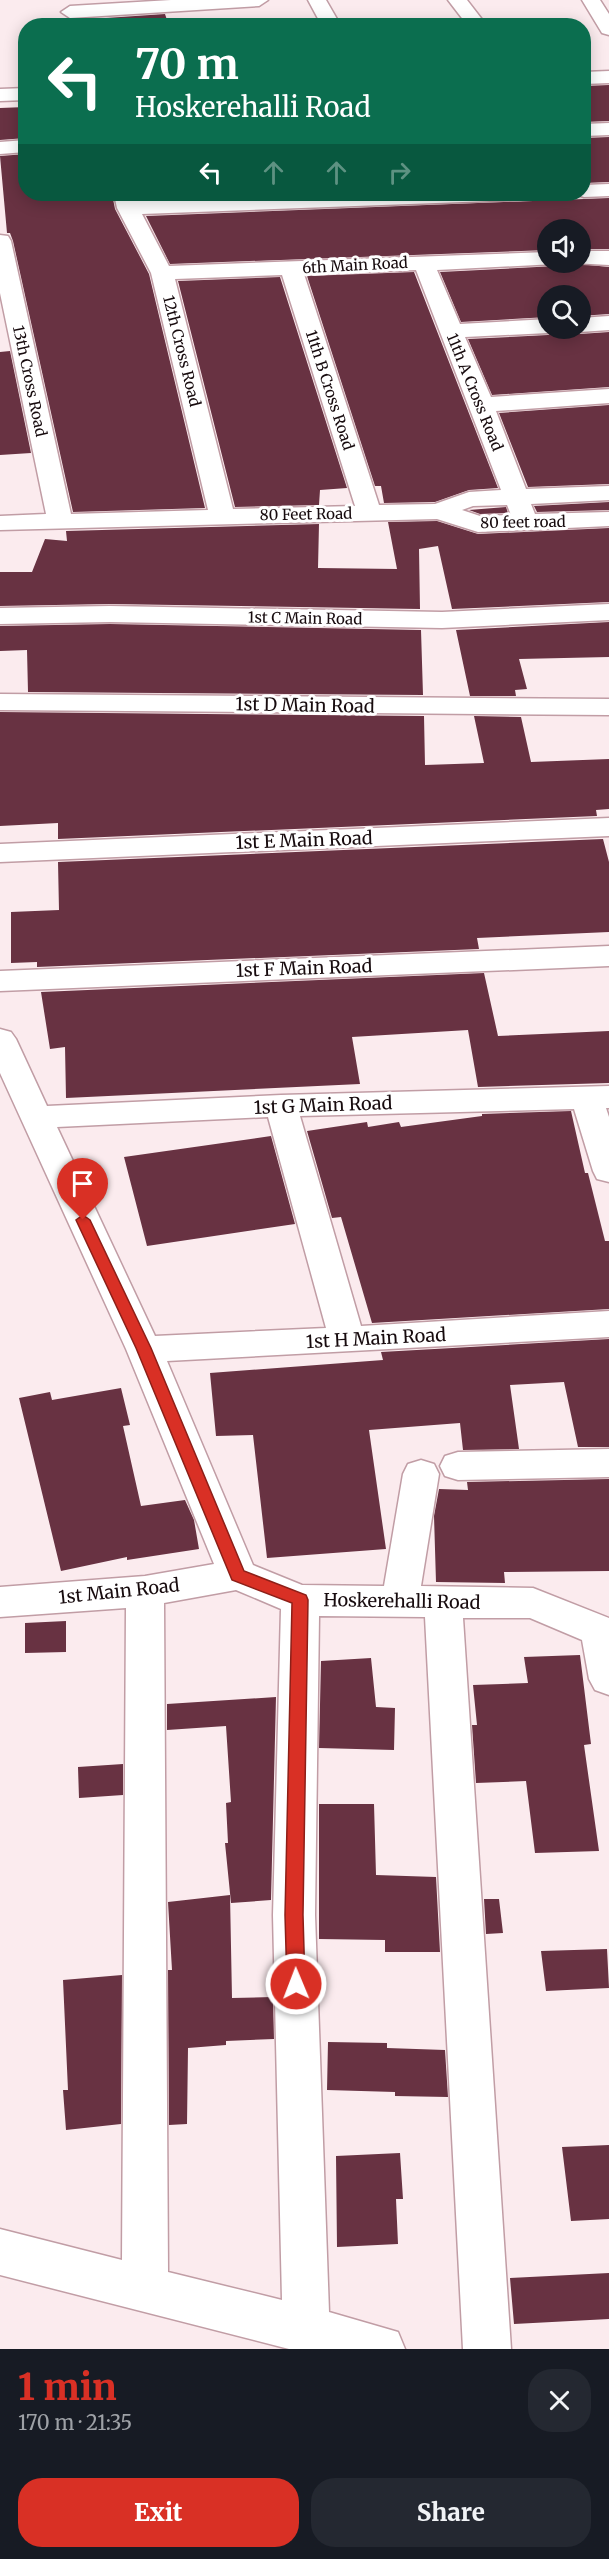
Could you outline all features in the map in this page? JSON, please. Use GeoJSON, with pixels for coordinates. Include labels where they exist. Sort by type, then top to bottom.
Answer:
{"type":"FeatureCollection","features":[{"type":"Feature","properties":{"kind":"street"},"geometry":{"type":"LineString","coordinates":[[71,12],[259,0]]}},
{"type":"Feature","properties":{"kind":"street"},"geometry":{"type":"LineString","coordinates":[[317,0],[327,18]]}},
{"type":"Feature","properties":{"kind":"street"},"geometry":{"type":"LineString","coordinates":[[457,0],[472,18]]}},
{"type":"Feature","properties":{"kind":"street"},"geometry":{"type":"LineString","coordinates":[[591,0],[603,29]]}},
{"type":"Feature","properties":{"kind":"street"},"geometry":{"type":"LineString","coordinates":[[193,4],[197,18]]}},
{"type":"Feature","properties":{"kind":"street"},"geometry":{"type":"LineString","coordinates":[[591,78],[609,77]]}},
{"type":"Feature","properties":{"kind":"street"},"geometry":{"type":"LineString","coordinates":[[0,94],[18,94]]}},
{"type":"Feature","properties":{"kind":"street"},"geometry":{"type":"LineString","coordinates":[[591,130],[609,129]]}},
{"type":"Feature","properties":{"kind":"street"},"geometry":{"type":"LineString","coordinates":[[0,148],[18,147]]}},
{"type":"Feature","properties":{"kind":"street"},"geometry":{"type":"LineString","coordinates":[[591,191],[609,190]]}},
{"type":"Feature","properties":{"kind":"street","name":"12th Cross Road"},"geometry":{"type":"LineString","coordinates":[[126,201],[162,273],[222,515]]}},
{"type":"Feature","properties":{"kind":"street","name":"13th Cross Road"},"geometry":{"type":"LineString","coordinates":[[0,241],[60,520]]}},
{"type":"Feature","properties":{"kind":"street"},"geometry":{"type":"LineString","coordinates":[[591,258],[609,258]]}},
{"type":"Feature","properties":{"kind":"street","name":"6th Main Road"},"geometry":{"type":"LineString","coordinates":[[162,273],[537,259]]}},
{"type":"Feature","properties":{"kind":"street","name":"11th A Cross Road"},"geometry":{"type":"LineString","coordinates":[[423,262],[482,405],[526,523]]}},
{"type":"Feature","properties":{"kind":"street","name":"11th B Cross Road"},"geometry":{"type":"LineString","coordinates":[[291,268],[369,512]]}},
{"type":"Feature","properties":{"kind":"street"},"geometry":{"type":"LineString","coordinates":[[591,324],[609,323]]}},
{"type":"Feature","properties":{"kind":"street"},"geometry":{"type":"LineString","coordinates":[[451,331],[537,327]]}},
{"type":"Feature","properties":{"kind":"street"},"geometry":{"type":"LineString","coordinates":[[482,405],[609,396]]}},
{"type":"Feature","properties":{"kind":"street","name":"80 Feet Road"},"geometry":{"type":"LineString","coordinates":[[0,523],[222,515],[439,511],[469,499],[609,493]]}},
{"type":"Feature","properties":{"kind":"street","name":"80 feet road"},"geometry":{"type":"LineString","coordinates":[[439,511],[478,524],[609,519]]}},
{"type":"Feature","properties":{"kind":"street","name":"1st C Main Road"},"geometry":{"type":"LineString","coordinates":[[0,616],[110,614],[442,620],[609,612]]}},
{"type":"Feature","properties":{"kind":"street","name":"1st D Main Road"},"geometry":{"type":"LineString","coordinates":[[0,702],[609,707]]}},
{"type":"Feature","properties":{"kind":"street","name":"1st E Main Road"},"geometry":{"type":"LineString","coordinates":[[0,853],[609,827]]}},
{"type":"Feature","properties":{"kind":"street","name":"1st F Main Road"},"geometry":{"type":"LineString","coordinates":[[0,981],[609,956]]}},
{"type":"Feature","properties":{"kind":"street"},"geometry":{"type":"LineString","coordinates":[[0,1039],[144,1348],[238,1575]]}},
{"type":"Feature","properties":{"kind":"street"},"geometry":{"type":"LineString","coordinates":[[598,1097],[609,1171]]}},
{"type":"Feature","properties":{"kind":"street","name":"1st G Main Road"},"geometry":{"type":"LineString","coordinates":[[37,1117],[281,1106],[598,1097]]}},
{"type":"Feature","properties":{"kind":"street"},"geometry":{"type":"LineString","coordinates":[[281,1106],[347,1340]]}},
{"type":"Feature","properties":{"kind":"street","name":"1st H Main Road"},"geometry":{"type":"LineString","coordinates":[[144,1348],[347,1340],[609,1324]]}},
{"type":"Feature","properties":{"kind":"street"},"geometry":{"type":"LineString","coordinates":[[458,1466],[609,1463]]}},
{"type":"Feature","properties":{"kind":"street"},"geometry":{"type":"LineString","coordinates":[[400,1601],[421,1474]]}},
{"type":"Feature","properties":{"kind":"street","name":"1st Main Road"},"geometry":{"type":"LineString","coordinates":[[0,1602],[145,1591],[238,1575]]}},
{"type":"Feature","properties":{"kind":"street","name":"Hoskerehalli Road"},"geometry":{"type":"LineString","coordinates":[[238,1575],[300,1600],[533,1603],[604,1631],[609,1679]]}},
{"type":"Feature","properties":{"kind":"street"},"geometry":{"type":"LineString","coordinates":[[145,1591],[145,2287]]}},
{"type":"Feature","properties":{"kind":"street"},"geometry":{"type":"LineString","coordinates":[[300,1600],[294,1915],[306,2332]]}},
{"type":"Feature","properties":{"kind":"street"},"geometry":{"type":"LineString","coordinates":[[443,1602],[488,2349]]}},
{"type":"Feature","properties":{"kind":"street"},"geometry":{"type":"LineString","coordinates":[[1,2258],[145,2287],[306,2332],[381,2349]]}},
{"type":"Feature","properties":{"kind":"building"},"geometry":{"type":"Polygon","coordinates":[[[165,14],[166,18],[106,18],[165,14]]]}},
{"type":"Feature","properties":{"kind":"building"},"geometry":{"type":"Polygon","coordinates":[[[609,85],[609,121],[591,122],[591,86],[609,85]]]}},
{"type":"Feature","properties":{"kind":"building"},"geometry":{"type":"Polygon","coordinates":[[[18,107],[18,139],[0,140],[0,108],[18,107]]]}},
{"type":"Feature","properties":{"kind":"building"},"geometry":{"type":"Polygon","coordinates":[[[609,137],[609,182],[591,183],[591,138],[609,137]]]}},
{"type":"Feature","properties":{"kind":"building"},"geometry":{"type":"Polygon","coordinates":[[[18,155],[18,201],[113,201],[115,209],[149,274],[205,508],[73,512],[13,241],[10,233],[7,233],[0,156],[18,155]]]}},
{"type":"Feature","properties":{"kind":"building"},"geometry":{"type":"Polygon","coordinates":[[[609,198],[609,249],[591,249],[591,219],[537,219],[537,250],[170,264],[146,216],[532,201],[591,201],[591,199],[609,198]]]}},
{"type":"Feature","properties":{"kind":"building"},"geometry":{"type":"Polygon","coordinates":[[[591,265],[609,267],[609,314],[591,315],[591,285],[537,285],[537,318],[461,322],[440,272],[537,267],[537,273],[591,273],[591,265]]]}},
{"type":"Feature","properties":{"kind":"building"},"geometry":{"type":"Polygon","coordinates":[[[414,272],[498,488],[469,490],[435,502],[384,503],[381,486],[375,486],[307,276],[414,272]]]}},
{"type":"Feature","properties":{"kind":"building"},"geometry":{"type":"Polygon","coordinates":[[[280,277],[347,488],[320,490],[319,505],[235,507],[178,281],[280,277]]]}},
{"type":"Feature","properties":{"kind":"building"},"geometry":{"type":"Polygon","coordinates":[[[609,332],[609,387],[492,395],[468,339],[537,336],[537,339],[591,339],[591,333],[609,332]]]}},
{"type":"Feature","properties":{"kind":"building"},"geometry":{"type":"Polygon","coordinates":[[[10,351],[31,453],[0,455],[0,352],[10,351]]]}},
{"type":"Feature","properties":{"kind":"building"},"geometry":{"type":"Polygon","coordinates":[[[609,405],[609,484],[528,487],[499,413],[609,405]]]}},
{"type":"Feature","properties":{"kind":"building"},"geometry":{"type":"Polygon","coordinates":[[[609,502],[609,510],[537,512],[534,506],[609,502]]]}},
{"type":"Feature","properties":{"kind":"building"},"geometry":{"type":"Polygon","coordinates":[[[506,507],[508,513],[480,514],[469,510],[506,507]]]}},
{"type":"Feature","properties":{"kind":"building"},"geometry":{"type":"Polygon","coordinates":[[[437,521],[478,534],[609,528],[609,602],[452,609],[438,546],[419,549],[420,609],[110,604],[0,606],[0,572],[32,572],[45,539],[67,541],[66,531],[319,524],[318,568],[397,569],[388,522],[437,521]]]}},
{"type":"Feature","properties":{"kind":"building"},"geometry":{"type":"Polygon","coordinates":[[[609,622],[609,657],[519,659],[527,689],[515,690],[516,696],[470,696],[456,630],[609,622]]]}},
{"type":"Feature","properties":{"kind":"building"},"geometry":{"type":"Polygon","coordinates":[[[110,624],[421,630],[423,695],[28,692],[27,650],[0,651],[0,626],[110,624]]]}},
{"type":"Feature","properties":{"kind":"building"},"geometry":{"type":"Polygon","coordinates":[[[0,712],[424,716],[425,765],[484,763],[474,716],[521,717],[531,762],[609,759],[609,809],[596,810],[597,816],[58,839],[58,823],[0,826],[0,712]]]}},
{"type":"Feature","properties":{"kind":"building"},"geometry":{"type":"Polygon","coordinates":[[[603,839],[609,862],[609,932],[477,938],[479,949],[37,967],[37,962],[11,963],[11,912],[59,910],[58,862],[603,839]]]}},
{"type":"Feature","properties":{"kind":"building"},"geometry":{"type":"Polygon","coordinates":[[[484,973],[498,1036],[609,1031],[609,1083],[478,1087],[468,1030],[352,1037],[360,1084],[66,1098],[65,1047],[50,1049],[41,992],[484,973]]]}},
{"type":"Feature","properties":{"kind":"building"},"geometry":{"type":"Polygon","coordinates":[[[571,1111],[585,1173],[588,1173],[605,1241],[609,1241],[609,1309],[372,1323],[341,1217],[332,1218],[307,1131],[367,1122],[368,1127],[399,1122],[401,1127],[482,1116],[482,1114],[571,1111]]]}},
{"type":"Feature","properties":{"kind":"building"},"geometry":{"type":"Polygon","coordinates":[[[271,1136],[295,1224],[147,1246],[124,1157],[271,1136]]]}},
{"type":"Feature","properties":{"kind":"building"},"geometry":{"type":"Polygon","coordinates":[[[609,1339],[609,1447],[578,1447],[564,1382],[510,1385],[519,1449],[463,1450],[460,1423],[369,1430],[386,1549],[267,1558],[253,1435],[216,1436],[210,1373],[383,1360],[381,1352],[609,1339]]]}},
{"type":"Feature","properties":{"kind":"building"},"geometry":{"type":"Polygon","coordinates":[[[121,1388],[130,1425],[123,1426],[141,1506],[185,1500],[194,1520],[199,1549],[127,1560],[127,1557],[61,1571],[19,1398],[50,1392],[52,1400],[121,1388]]]}},
{"type":"Feature","properties":{"kind":"building"},"geometry":{"type":"Polygon","coordinates":[[[609,1479],[609,1571],[504,1572],[505,1583],[436,1582],[434,1516],[439,1489],[468,1490],[467,1482],[609,1479]]]}},
{"type":"Feature","properties":{"kind":"building"},"geometry":{"type":"Polygon","coordinates":[[[66,1621],[66,1652],[25,1653],[25,1623],[66,1621]]]}},
{"type":"Feature","properties":{"kind":"building"},"geometry":{"type":"Polygon","coordinates":[[[580,1655],[591,1744],[584,1745],[599,1851],[535,1853],[526,1781],[476,1783],[472,1725],[477,1725],[473,1685],[528,1683],[524,1657],[580,1655]]]}},
{"type":"Feature","properties":{"kind":"building"},"geometry":{"type":"Polygon","coordinates":[[[371,1658],[376,1707],[395,1708],[394,1750],[319,1748],[321,1661],[371,1658]]]}},
{"type":"Feature","properties":{"kind":"building"},"geometry":{"type":"Polygon","coordinates":[[[276,1697],[271,1900],[231,1903],[225,1843],[228,1843],[226,1803],[231,1802],[226,1726],[167,1730],[167,1704],[276,1697]]]}},
{"type":"Feature","properties":{"kind":"building"},"geometry":{"type":"Polygon","coordinates":[[[123,1764],[123,1795],[79,1798],[78,1767],[123,1764]]]}},
{"type":"Feature","properties":{"kind":"building"},"geometry":{"type":"Polygon","coordinates":[[[319,1804],[374,1804],[376,1875],[436,1877],[440,1952],[385,1952],[385,1940],[319,1939],[319,1804]]]}},
{"type":"Feature","properties":{"kind":"building"},"geometry":{"type":"Polygon","coordinates":[[[230,1895],[232,1998],[273,1997],[274,2039],[226,2041],[226,2045],[188,2048],[187,2124],[169,2125],[168,1970],[172,1970],[168,1902],[230,1895]]]}},
{"type":"Feature","properties":{"kind":"building"},"geometry":{"type":"Polygon","coordinates":[[[484,1899],[499,1899],[503,1933],[486,1934],[484,1899]]]}},
{"type":"Feature","properties":{"kind":"building"},"geometry":{"type":"Polygon","coordinates":[[[607,1949],[609,1988],[546,1991],[541,1951],[607,1949]]]}},
{"type":"Feature","properties":{"kind":"building"},"geometry":{"type":"Polygon","coordinates":[[[122,1975],[121,2124],[66,2130],[63,2090],[68,2090],[63,1980],[122,1975]]]}},
{"type":"Feature","properties":{"kind":"building"},"geometry":{"type":"Polygon","coordinates":[[[328,2042],[387,2043],[387,2048],[445,2050],[448,2097],[395,2096],[395,2092],[327,2090],[328,2042]]]}},
{"type":"Feature","properties":{"kind":"building"},"geometry":{"type":"Polygon","coordinates":[[[609,2145],[609,2219],[571,2221],[562,2147],[609,2145]]]}},
{"type":"Feature","properties":{"kind":"building"},"geometry":{"type":"Polygon","coordinates":[[[400,2153],[403,2199],[396,2199],[398,2244],[337,2247],[336,2156],[400,2153]]]}},
{"type":"Feature","properties":{"kind":"building"},"geometry":{"type":"Polygon","coordinates":[[[609,2273],[609,2319],[514,2324],[510,2278],[609,2273]]]}},
{"type":"Feature","properties":{"kind":"route"},"geometry":{"type":"LineString","coordinates":[[83,1220],[144,1348],[238,1575],[300,1600],[294,1915],[296,1984]]}}]}
